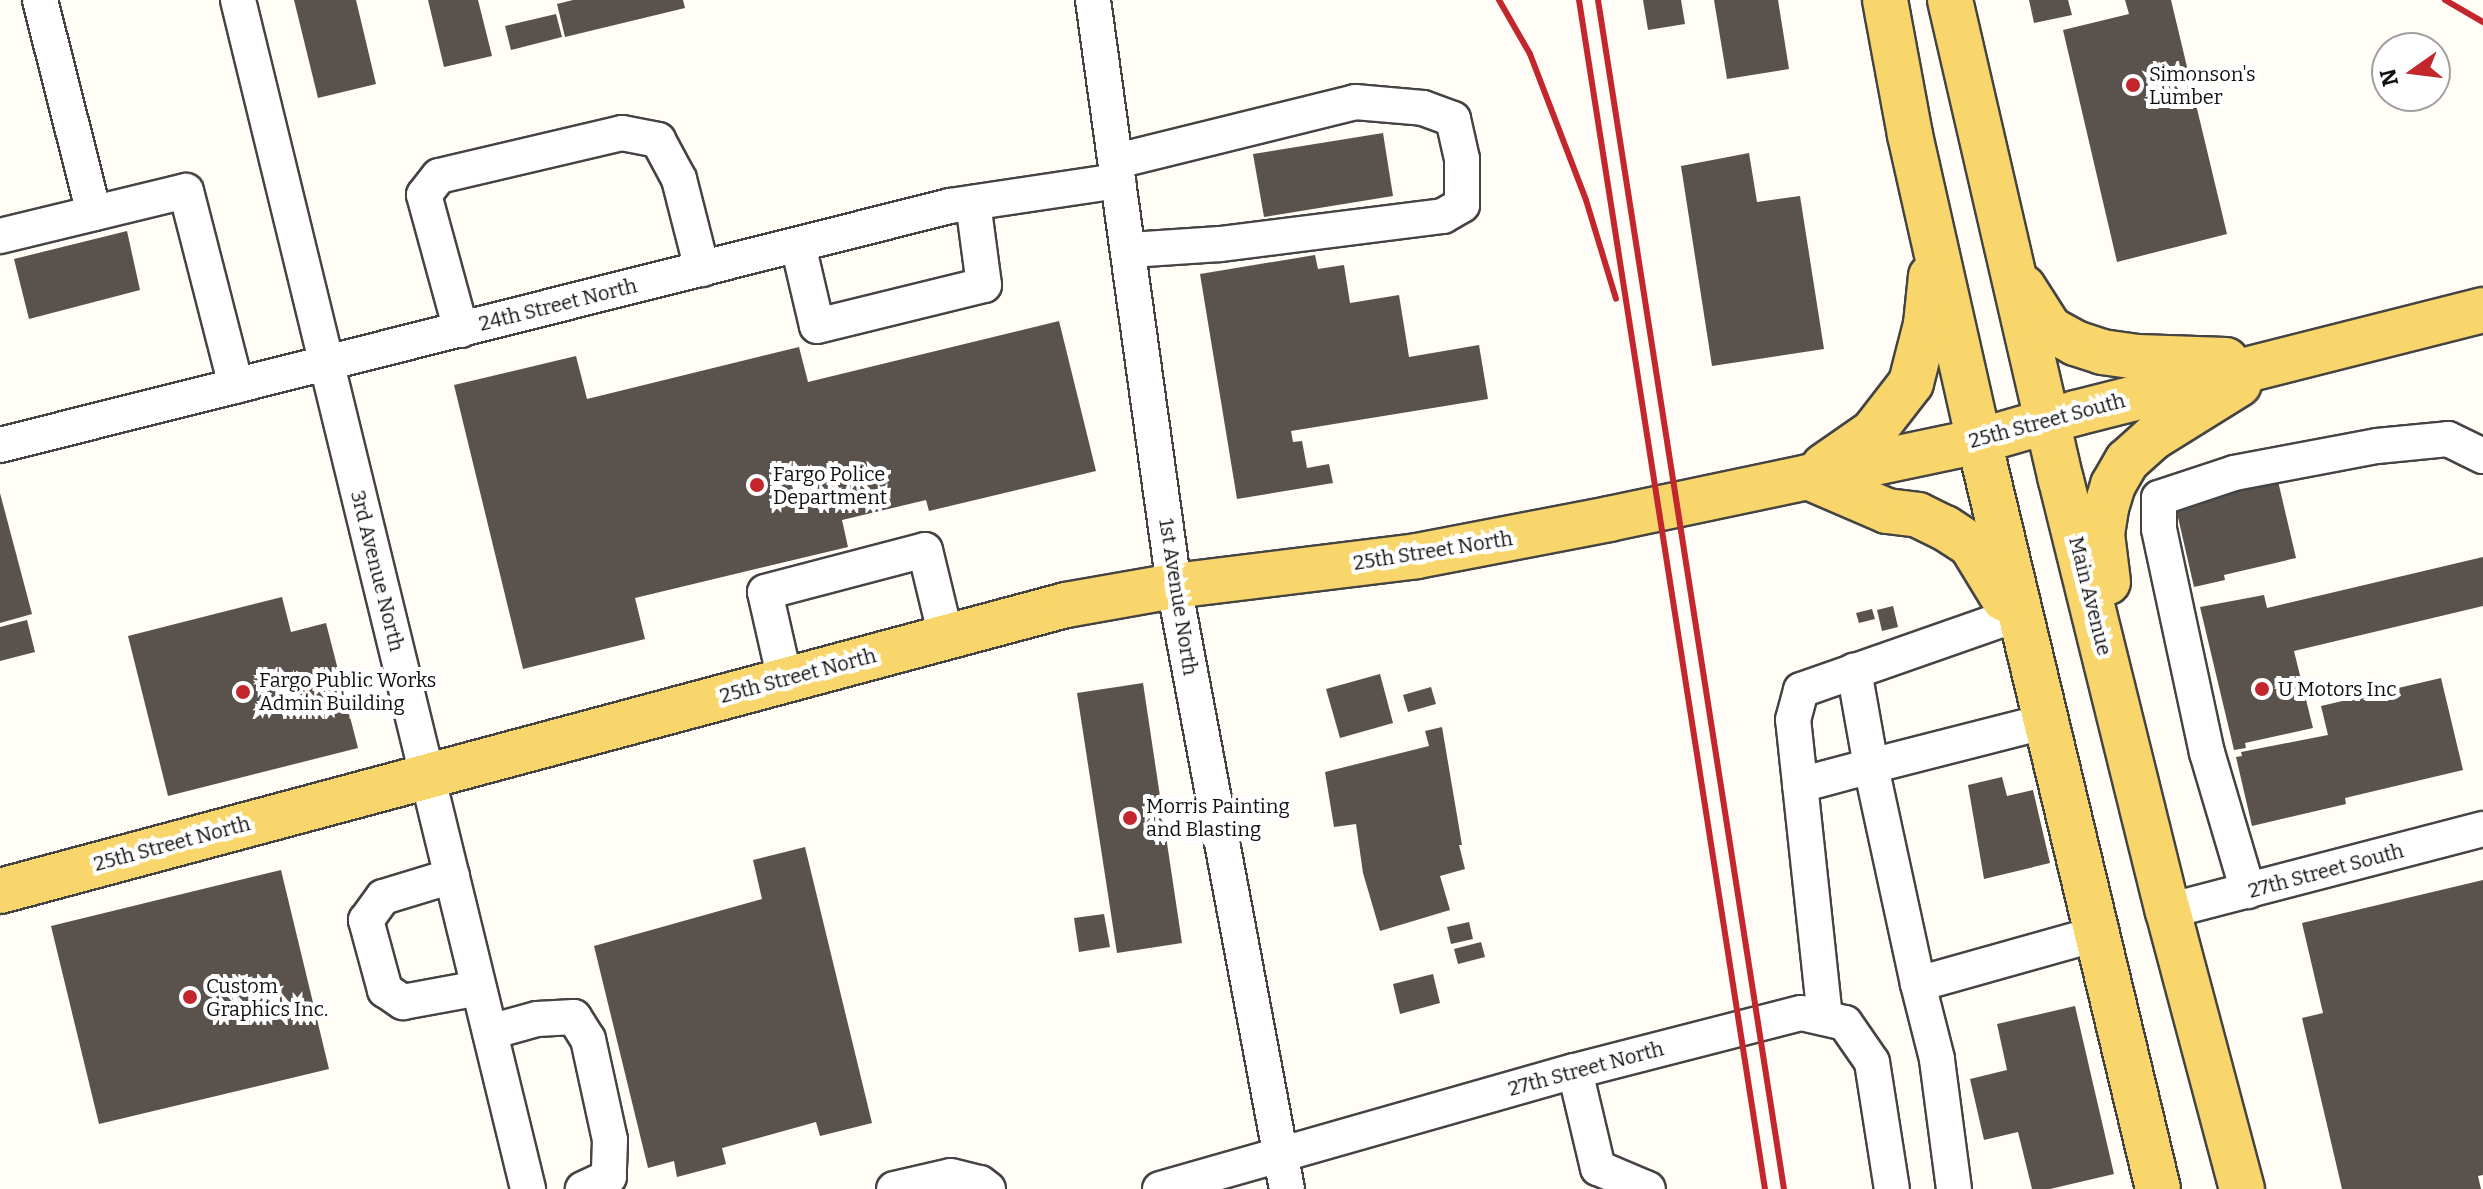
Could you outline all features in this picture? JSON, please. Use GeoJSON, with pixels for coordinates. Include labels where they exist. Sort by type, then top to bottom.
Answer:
{"type":"FeatureCollection","features":[{"type":"Feature","properties":{"kind":"main road"},"geometry":{"type":"LineString","coordinates":[[1885,0],[1979,441],[2158,1189]]}},
{"type":"Feature","properties":{"kind":"main road","name":"Main Avenue"},"geometry":{"type":"LineString","coordinates":[[1950,0],[2047,420],[2168,911],[2242,1189]]}},
{"type":"Feature","properties":{"kind":"main road"},"geometry":{"type":"LineString","coordinates":[[1808,477],[1873,432],[1911,383],[1926,324],[1934,241]]}},
{"type":"Feature","properties":{"kind":"main road"},"geometry":{"type":"LineString","coordinates":[[2013,272],[2050,329],[2102,352],[2276,362]]}},
{"type":"Feature","properties":{"kind":"main road","name":"25th Street South"},"geometry":{"type":"LineString","coordinates":[[1609,519],[1979,441],[2047,420],[2483,310]]}},
{"type":"Feature","properties":{"kind":"main road"},"geometry":{"type":"LineString","coordinates":[[2127,744],[2102,534],[2113,485],[2127,461],[2154,437],[2276,362]]}},
{"type":"Feature","properties":{"kind":"main road"},"geometry":{"type":"LineString","coordinates":[[1808,477],[1887,511],[1918,515],[1971,545],[1996,583],[2032,658]]}},
{"type":"Feature","properties":{"kind":"main road","name":"25th Street North"},"geometry":{"type":"LineString","coordinates":[[0,891],[1066,605],[1174,586],[1417,556],[1609,519]]}},
{"type":"Feature","properties":{"kind":"street"},"geometry":{"type":"LineString","coordinates":[[40,0],[94,213]]}},
{"type":"Feature","properties":{"kind":"street","name":"3rd Avenue North"},"geometry":{"type":"LineString","coordinates":[[238,0],[528,1189]]}},
{"type":"Feature","properties":{"kind":"street","name":"1st Avenue North"},"geometry":{"type":"LineString","coordinates":[[1093,0],[1130,250],[1174,586],[1287,1189]]}},
{"type":"Feature","properties":{"kind":"street","name":"24th Street North"},"geometry":{"type":"LineString","coordinates":[[0,445],[798,245],[1117,171],[1355,102],[1423,108],[1453,119],[1462,159],[1462,205],[1443,216],[1220,244],[1130,250]]}},
{"type":"Feature","properties":{"kind":"street"},"geometry":{"type":"LineString","coordinates":[[461,330],[424,195],[439,176],[622,133],[658,140],[679,179],[702,269]]}},
{"type":"Feature","properties":{"kind":"street"},"geometry":{"type":"LineString","coordinates":[[0,236],[186,191],[236,386]]}},
{"type":"Feature","properties":{"kind":"street"},"geometry":{"type":"LineString","coordinates":[[798,245],[817,326],[984,285],[973,203]]}},
{"type":"Feature","properties":{"kind":"street"},"geometry":{"type":"LineString","coordinates":[[2248,891],[2207,753],[2159,529],[2159,498],[2234,473],[2377,446],[2448,439],[2483,456]]}},
{"type":"Feature","properties":{"kind":"street"},"geometry":{"type":"LineString","coordinates":[[785,680],[765,592],[925,550],[946,637]]}},
{"type":"Feature","properties":{"kind":"street"},"geometry":{"type":"LineString","coordinates":[[1892,1189],[1872,1062],[1845,1023],[1825,1018],[1793,720],[1801,690],[2012,616]]}},
{"type":"Feature","properties":{"kind":"street"},"geometry":{"type":"LineString","coordinates":[[1854,671],[1871,766],[1937,1059],[1954,1189]]}},
{"type":"Feature","properties":{"kind":"street"},"geometry":{"type":"LineString","coordinates":[[1800,785],[2047,721]]}},
{"type":"Feature","properties":{"kind":"street","name":"27th Street South"},"geometry":{"type":"LineString","coordinates":[[2168,911],[2483,829]]}},
{"type":"Feature","properties":{"kind":"street"},"geometry":{"type":"LineString","coordinates":[[452,876],[383,897],[366,920],[385,990],[403,1002],[479,988]]}},
{"type":"Feature","properties":{"kind":"street"},"geometry":{"type":"LineString","coordinates":[[1918,984],[2099,933]]}},
{"type":"Feature","properties":{"kind":"street","name":"27th Street North"},"geometry":{"type":"LineString","coordinates":[[1160,1189],[1575,1071],[1772,1019],[1801,1013],[1825,1018]]}},
{"type":"Feature","properties":{"kind":"street"},"geometry":{"type":"LineString","coordinates":[[490,1032],[537,1019],[574,1017],[588,1039],[610,1140],[609,1177],[583,1189]]}},
{"type":"Feature","properties":{"kind":"street"},"geometry":{"type":"LineString","coordinates":[[1575,1071],[1598,1168],[1648,1189]]}},
{"type":"Feature","properties":{"kind":"street"},"geometry":{"type":"LineString","coordinates":[[894,1189],[951,1176],[980,1183],[988,1189]]}},
{"type":"Feature","properties":{"kind":"building"},"geometry":{"type":"Polygon","coordinates":[[[294,0],[356,0],[376,84],[318,98],[294,0]]]}},
{"type":"Feature","properties":{"kind":"building"},"geometry":{"type":"Polygon","coordinates":[[[428,0],[478,0],[492,56],[444,67],[428,0]]]}},
{"type":"Feature","properties":{"kind":"building"},"geometry":{"type":"Polygon","coordinates":[[[573,0],[683,0],[685,8],[565,37],[557,4],[573,0]]]}},
{"type":"Feature","properties":{"kind":"building"},"geometry":{"type":"Polygon","coordinates":[[[1643,0],[1681,0],[1685,24],[1648,30],[1643,0]]]}},
{"type":"Feature","properties":{"kind":"building"},"geometry":{"type":"Polygon","coordinates":[[[1714,0],[1778,0],[1789,69],[1727,79],[1714,0]]]}},
{"type":"Feature","properties":{"kind":"building"},"geometry":{"type":"Polygon","coordinates":[[[2029,0],[2068,0],[2072,15],[2034,23],[2029,0]]]}},
{"type":"Feature","properties":{"kind":"building","name":"Simonson's Lumber"},"geometry":{"type":"Polygon","coordinates":[[[2125,0],[2171,0],[2227,234],[2117,262],[2063,30],[2129,14],[2125,0]]]}},
{"type":"Feature","properties":{"kind":"building"},"geometry":{"type":"Polygon","coordinates":[[[556,14],[562,37],[511,50],[505,26],[556,14]]]}},
{"type":"Feature","properties":{"kind":"building"},"geometry":{"type":"Polygon","coordinates":[[[1383,133],[1393,196],[1264,217],[1253,154],[1383,133]]]}},
{"type":"Feature","properties":{"kind":"building"},"geometry":{"type":"Polygon","coordinates":[[[1749,153],[1757,202],[1800,196],[1824,349],[1712,366],[1681,166],[1749,153]]]}},
{"type":"Feature","properties":{"kind":"building"},"geometry":{"type":"Polygon","coordinates":[[[127,231],[140,290],[29,319],[14,259],[127,231]]]}},
{"type":"Feature","properties":{"kind":"building"},"geometry":{"type":"Polygon","coordinates":[[[1315,255],[1318,269],[1344,265],[1350,303],[1399,295],[1409,357],[1479,345],[1488,399],[1291,431],[1293,442],[1302,441],[1307,468],[1329,464],[1333,483],[1237,499],[1200,274],[1315,255]]]}},
{"type":"Feature","properties":{"kind":"building","name":"Fargo Police Department"},"geometry":{"type":"Polygon","coordinates":[[[1059,321],[1096,471],[929,511],[926,500],[842,520],[848,547],[635,598],[645,639],[523,669],[454,385],[576,356],[587,399],[799,347],[808,382],[1059,321]]]}},
{"type":"Feature","properties":{"kind":"building"},"geometry":{"type":"Polygon","coordinates":[[[2278,481],[2296,558],[2224,575],[2225,580],[2194,587],[2174,500],[2206,498],[2278,481]]]}},
{"type":"Feature","properties":{"kind":"building"},"geometry":{"type":"Polygon","coordinates":[[[0,493],[32,614],[0,623],[0,493]]]}},
{"type":"Feature","properties":{"kind":"building","name":"U Motors Inc"},"geometry":{"type":"Polygon","coordinates":[[[2483,557],[2483,606],[2294,651],[2313,728],[2245,743],[2246,748],[2234,750],[2200,607],[2264,595],[2267,608],[2483,557]]]}},
{"type":"Feature","properties":{"kind":"building","name":"Fargo Public Works Admin Building"},"geometry":{"type":"Polygon","coordinates":[[[282,597],[291,632],[326,623],[358,748],[168,796],[128,636],[282,597]]]}},
{"type":"Feature","properties":{"kind":"building"},"geometry":{"type":"Polygon","coordinates":[[[1893,606],[1898,627],[1882,631],[1877,610],[1893,606]]]}},
{"type":"Feature","properties":{"kind":"building"},"geometry":{"type":"Polygon","coordinates":[[[1872,609],[1875,619],[1859,623],[1856,613],[1872,609]]]}},
{"type":"Feature","properties":{"kind":"building"},"geometry":{"type":"Polygon","coordinates":[[[27,620],[35,652],[0,661],[0,627],[27,620]]]}},
{"type":"Feature","properties":{"kind":"building"},"geometry":{"type":"Polygon","coordinates":[[[1380,674],[1393,723],[1340,738],[1326,689],[1380,674]]]}},
{"type":"Feature","properties":{"kind":"building"},"geometry":{"type":"Polygon","coordinates":[[[2441,678],[2463,770],[2345,798],[2346,804],[2252,826],[2236,757],[2242,756],[2241,752],[2328,735],[2321,706],[2441,678]]]}},
{"type":"Feature","properties":{"kind":"building","name":"Morris Painting and Blasting"},"geometry":{"type":"Polygon","coordinates":[[[1143,683],[1182,943],[1117,953],[1077,693],[1143,683]]]}},
{"type":"Feature","properties":{"kind":"building"},"geometry":{"type":"Polygon","coordinates":[[[1431,687],[1436,704],[1408,712],[1403,695],[1431,687]]]}},
{"type":"Feature","properties":{"kind":"building"},"geometry":{"type":"Polygon","coordinates":[[[1442,727],[1465,869],[1440,876],[1450,910],[1380,931],[1363,873],[1356,824],[1334,827],[1325,772],[1429,746],[1425,731],[1442,727]]]}},
{"type":"Feature","properties":{"kind":"building"},"geometry":{"type":"Polygon","coordinates":[[[2002,777],[2007,796],[2033,790],[2050,863],[1984,879],[1968,785],[2002,777]]]}},
{"type":"Feature","properties":{"kind":"building"},"geometry":{"type":"Polygon","coordinates":[[[805,847],[872,1123],[820,1136],[816,1122],[722,1148],[726,1164],[677,1177],[674,1161],[648,1168],[594,946],[762,899],[753,860],[805,847]]]}},
{"type":"Feature","properties":{"kind":"building","name":"Custom Graphics Inc."},"geometry":{"type":"Polygon","coordinates":[[[281,870],[329,1069],[99,1124],[51,926],[281,870]]]}},
{"type":"Feature","properties":{"kind":"building"},"geometry":{"type":"Polygon","coordinates":[[[2483,880],[2483,1175],[2478,1176],[2481,1189],[2342,1189],[2302,1018],[2323,1013],[2302,923],[2483,880]]]}},
{"type":"Feature","properties":{"kind":"building"},"geometry":{"type":"Polygon","coordinates":[[[1104,914],[1110,947],[1079,952],[1074,918],[1104,914]]]}},
{"type":"Feature","properties":{"kind":"building"},"geometry":{"type":"Polygon","coordinates":[[[1469,922],[1473,939],[1451,944],[1447,927],[1469,922]]]}},
{"type":"Feature","properties":{"kind":"building"},"geometry":{"type":"Polygon","coordinates":[[[1481,942],[1485,957],[1458,964],[1454,949],[1481,942]]]}},
{"type":"Feature","properties":{"kind":"building"},"geometry":{"type":"Polygon","coordinates":[[[1433,974],[1440,1003],[1400,1014],[1393,984],[1433,974]]]}},
{"type":"Feature","properties":{"kind":"building"},"geometry":{"type":"Polygon","coordinates":[[[2075,1006],[2114,1174],[2050,1189],[2032,1189],[2018,1132],[1984,1140],[1970,1079],[2007,1070],[1997,1024],[2075,1006]]]}},
{"type":"Feature","properties":{"kind":"railway"},"geometry":{"type":"LineString","coordinates":[[1499,0],[1530,54],[1586,200],[1616,299]]}},
{"type":"Feature","properties":{"kind":"railway"},"geometry":{"type":"LineString","coordinates":[[1579,0],[1765,1189]]}},
{"type":"Feature","properties":{"kind":"railway"},"geometry":{"type":"LineString","coordinates":[[1598,0],[1784,1189]]}},
{"type":"Feature","properties":{"kind":"railway"},"geometry":{"type":"LineString","coordinates":[[2445,0],[2483,22]]}},
{"type":"Feature","properties":{"kind":"place","name":"Simonson's Lumber"},"geometry":{"type":"Point","coordinates":[2133,85]}},
{"type":"Feature","properties":{"kind":"place","name":"Fargo Police Department"},"geometry":{"type":"Point","coordinates":[757,485]}},
{"type":"Feature","properties":{"kind":"place","name":"U Motors Inc"},"geometry":{"type":"Point","coordinates":[2262,689]}},
{"type":"Feature","properties":{"kind":"place","name":"Fargo Public Works Admin Building"},"geometry":{"type":"Point","coordinates":[243,692]}},
{"type":"Feature","properties":{"kind":"place","name":"Morris Painting and Blasting"},"geometry":{"type":"Point","coordinates":[1130,818]}},
{"type":"Feature","properties":{"kind":"place","name":"Custom Graphics Inc."},"geometry":{"type":"Point","coordinates":[190,997]}}]}
